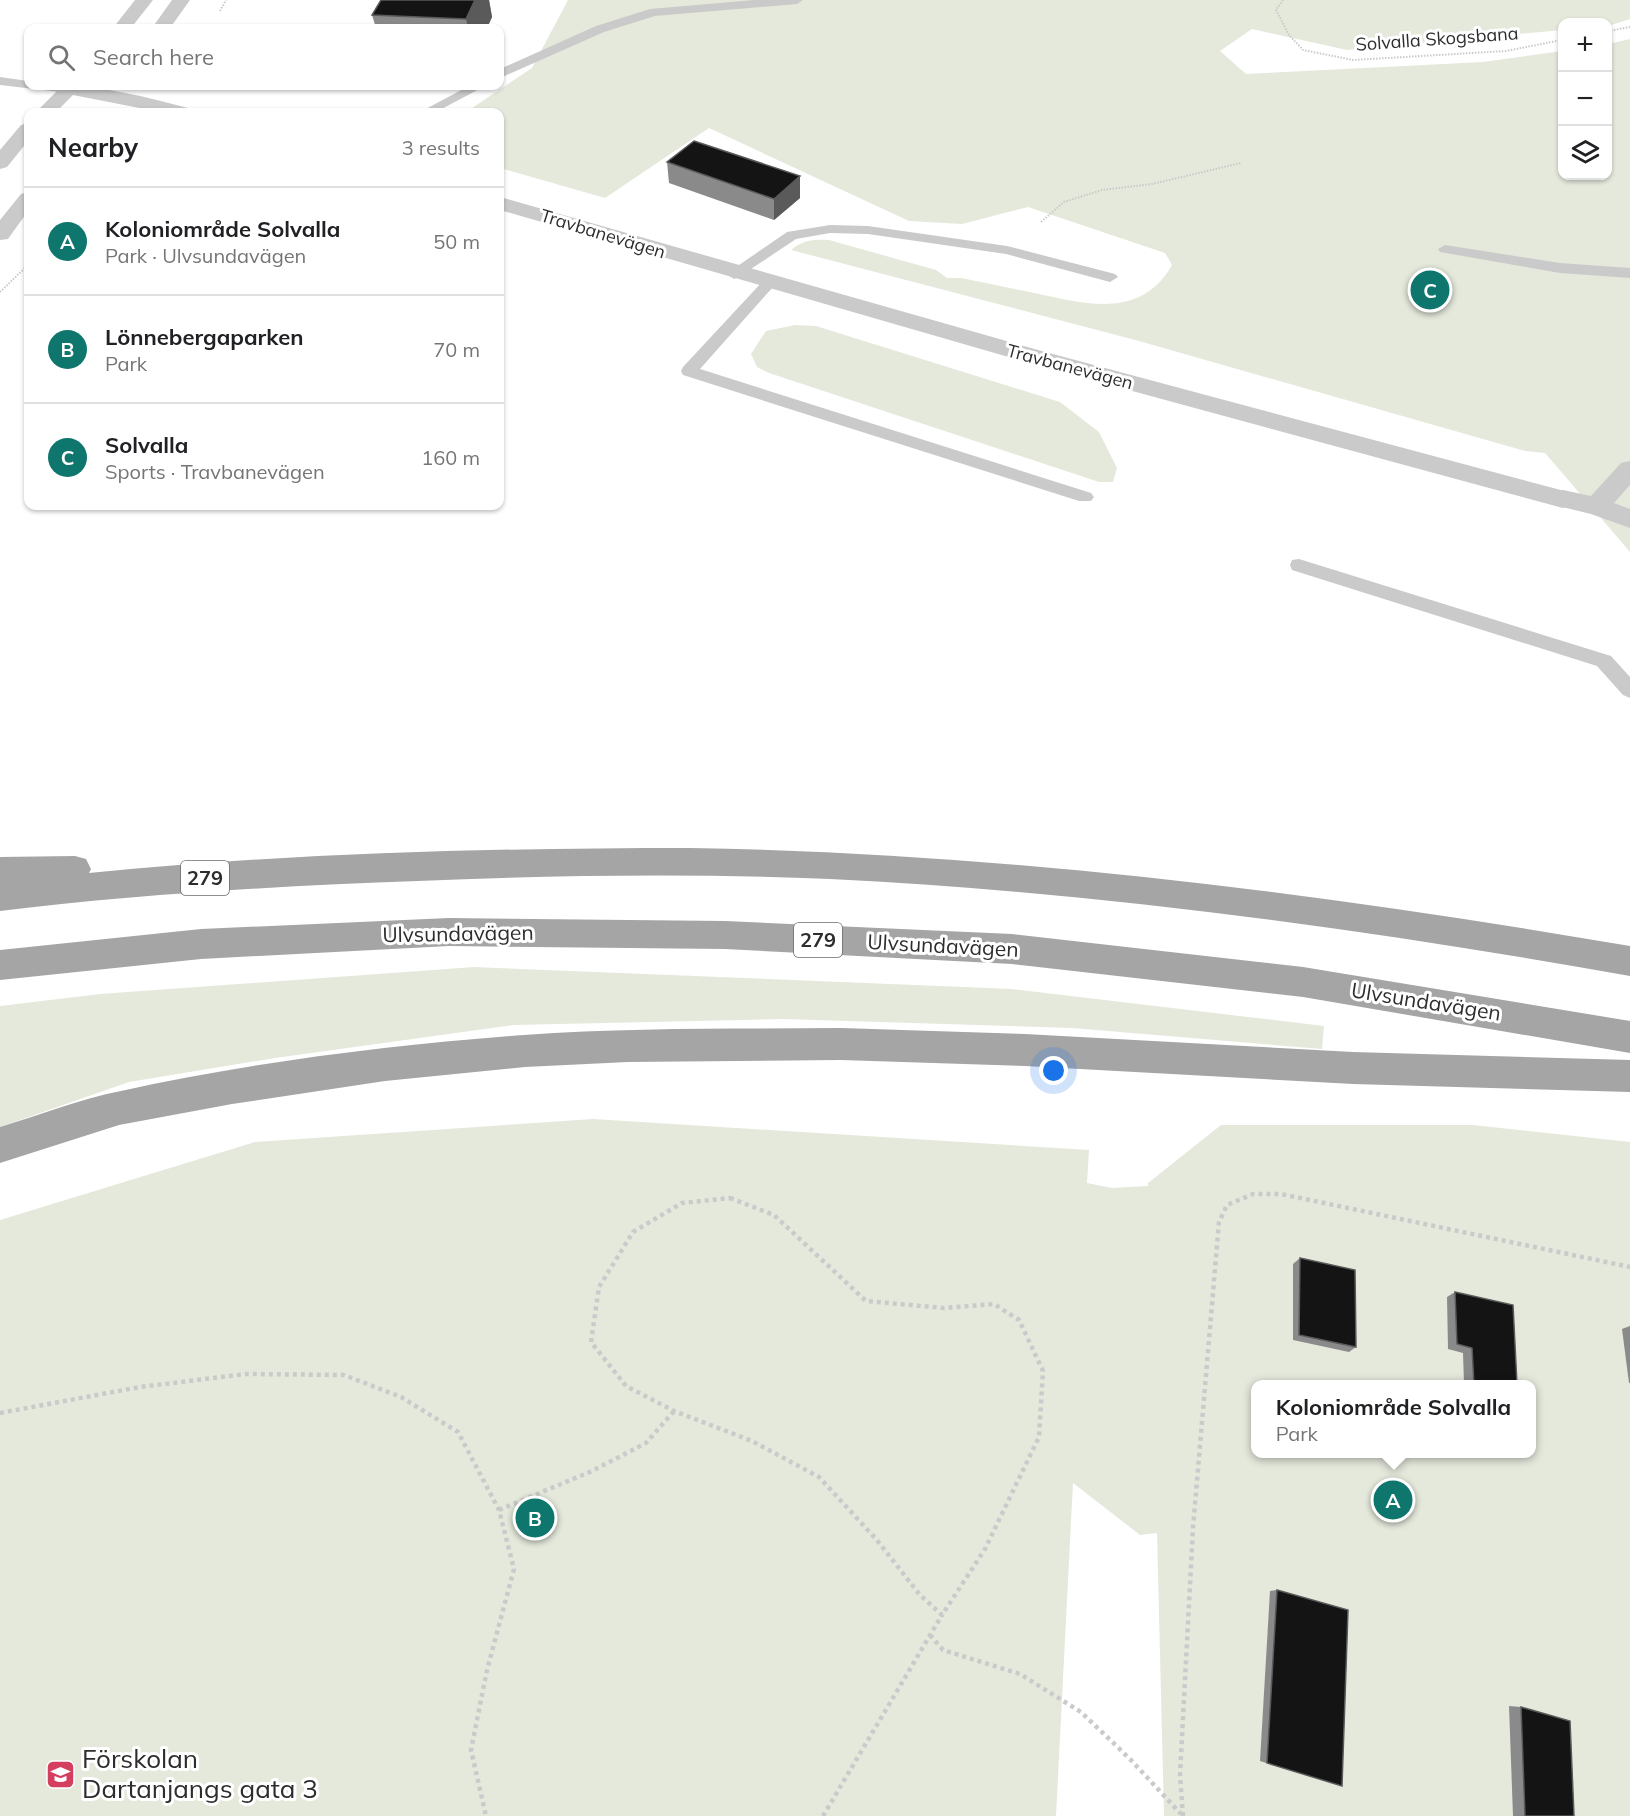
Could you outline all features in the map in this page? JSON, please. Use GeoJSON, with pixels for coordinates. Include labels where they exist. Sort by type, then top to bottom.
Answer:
{"type":"FeatureCollection","features":[{"type":"Feature","properties":{"kind":"main road","name":"279"},"geometry":{"type":"LineString","coordinates":[[0,897],[46,891],[266,873],[526,863],[789,864],[1026,880],[1268,905],[1526,942],[1630,961]]}},
{"type":"Feature","properties":{"kind":"main road"},"geometry":{"type":"LineString","coordinates":[[0,870],[410,868]]}},
{"type":"Feature","properties":{"kind":"main road","name":"Ulvsundavägen"},"geometry":{"type":"LineString","coordinates":[[0,965],[201,944],[448,932],[736,936],[1012,949],[1303,982],[1630,1036]]}},
{"type":"Feature","properties":{"kind":"main road"},"geometry":{"type":"LineString","coordinates":[[0,1145],[119,1107],[232,1087],[385,1065],[525,1051],[628,1046],[852,1044],[1025,1050],[1353,1068],[1630,1076]]}},
{"type":"Feature","properties":{"kind":"street"},"geometry":{"type":"LineString","coordinates":[[125,24],[144,0]]}},
{"type":"Feature","properties":{"kind":"street"},"geometry":{"type":"LineString","coordinates":[[164,24],[181,0]]}},
{"type":"Feature","properties":{"kind":"street"},"geometry":{"type":"LineString","coordinates":[[49,108],[67,90]]}},
{"type":"Feature","properties":{"kind":"street"},"geometry":{"type":"LineString","coordinates":[[100,108],[115,91],[168,108]]}},
{"type":"Feature","properties":{"kind":"street"},"geometry":{"type":"LineString","coordinates":[[0,163],[24,134]]}},
{"type":"Feature","properties":{"kind":"street"},"geometry":{"type":"LineString","coordinates":[[2,232],[24,203]]}},
{"type":"Feature","properties":{"kind":"street","name":"Travbanevägen"},"geometry":{"type":"LineString","coordinates":[[504,204],[768,284],[1175,396],[1563,499],[1597,506],[1630,519]]}},
{"type":"Feature","properties":{"kind":"street"},"geometry":{"type":"LineString","coordinates":[[2,232],[24,216]]}},
{"type":"Feature","properties":{"kind":"street"},"geometry":{"type":"LineString","coordinates":[[1597,506],[1630,469]]}},
{"type":"Feature","properties":{"kind":"lane"},"geometry":{"type":"LineString","coordinates":[[504,72],[600,29],[654,12],[797,0]]}},
{"type":"Feature","properties":{"kind":"lane"},"geometry":{"type":"LineString","coordinates":[[0,81],[24,84]]}},
{"type":"Feature","properties":{"kind":"lane"},"geometry":{"type":"LineString","coordinates":[[435,108],[470,90]]}},
{"type":"Feature","properties":{"kind":"lane"},"geometry":{"type":"LineString","coordinates":[[734,274],[792,235],[830,229],[868,230],[1007,250],[1110,277]]}},
{"type":"Feature","properties":{"kind":"lane"},"geometry":{"type":"LineString","coordinates":[[1445,249],[1560,268],[1630,273]]}},
{"type":"Feature","properties":{"kind":"lane"},"geometry":{"type":"LineString","coordinates":[[768,284],[689,371],[1085,497]]}},
{"type":"Feature","properties":{"kind":"lane"},"geometry":{"type":"LineString","coordinates":[[1299,565],[1604,662],[1630,690]]}},
{"type":"Feature","properties":{"kind":"path","name":"Solvalla Skogsbana"},"geometry":{"type":"LineString","coordinates":[[1283,0],[1276,10],[1289,35],[1303,50],[1353,60],[1506,51],[1558,41]]}},
{"type":"Feature","properties":{"kind":"path"},"geometry":{"type":"LineString","coordinates":[[1612,30],[1630,27]]}},
{"type":"Feature","properties":{"kind":"path"},"geometry":{"type":"LineString","coordinates":[[1007,250],[1064,202],[1102,190],[1152,184],[1242,164]]}},
{"type":"Feature","properties":{"kind":"path"},"geometry":{"type":"LineString","coordinates":[[0,292],[24,269]]}},
{"type":"Feature","properties":{"kind":"path"},"geometry":{"type":"LineString","coordinates":[[1182,1815],[1180,1775],[1193,1528],[1219,1222],[1227,1204],[1252,1194],[1281,1194],[1630,1266]]}},
{"type":"Feature","properties":{"kind":"path"},"geometry":{"type":"LineString","coordinates":[[823,1816],[942,1615],[985,1549],[1039,1437],[1043,1371],[1018,1320],[994,1304],[944,1308],[866,1301],[774,1215],[729,1198],[682,1203],[633,1232],[599,1287],[591,1342],[626,1386],[674,1411],[753,1441],[819,1477],[876,1539],[920,1595],[942,1615]]}},
{"type":"Feature","properties":{"kind":"path"},"geometry":{"type":"LineString","coordinates":[[0,1413],[140,1387],[246,1374],[344,1376],[401,1397],[458,1432],[499,1510],[514,1569],[487,1670],[471,1750],[486,1816]]}},
{"type":"Feature","properties":{"kind":"path"},"geometry":{"type":"LineString","coordinates":[[499,1510],[592,1471],[646,1443],[674,1411]]}},
{"type":"Feature","properties":{"kind":"path"},"geometry":{"type":"LineString","coordinates":[[930,1635],[944,1650],[1020,1674],[1081,1712],[1182,1815]]}},
{"type":"Feature","properties":{"kind":"shaded area"},"geometry":{"type":"Polygon","coordinates":[[[568,0],[1630,0],[1630,19],[1612,25],[1612,18],[1558,18],[1558,30],[1347,50],[1252,29],[1220,51],[1246,74],[1483,62],[1558,52],[1558,180],[1612,180],[1612,43],[1630,39],[1630,552],[1545,453],[1525,451],[1139,341],[791,250],[809,241],[829,240],[936,270],[947,278],[961,278],[1095,304],[1113,304],[1146,293],[1160,282],[1172,265],[1165,253],[1028,207],[962,224],[909,221],[709,128],[605,198],[504,169],[504,108],[472,108],[499,90],[504,90],[504,87],[532,68],[568,0]]]}},
{"type":"Feature","properties":{"kind":"shaded area"},"geometry":{"type":"Polygon","coordinates":[[[795,325],[816,326],[1060,402],[1099,432],[1117,468],[1113,482],[1099,482],[769,373],[757,367],[751,354],[766,331],[795,325]]]}},
{"type":"Feature","properties":{"kind":"shaded area"},"geometry":{"type":"Polygon","coordinates":[[[474,967],[1012,989],[1324,1026],[1322,1049],[1072,1028],[783,1019],[514,1025],[275,1058],[129,1082],[0,1127],[0,1006],[100,994],[474,967]]]}},
{"type":"Feature","properties":{"kind":"shaded area"},"geometry":{"type":"Polygon","coordinates":[[[593,1119],[1089,1150],[1087,1183],[1112,1188],[1148,1186],[1148,1183],[1221,1125],[1473,1125],[1630,1142],[1630,1816],[1164,1816],[1157,1533],[1140,1535],[1073,1483],[1056,1816],[0,1816],[0,1220],[255,1142],[593,1119]]]}},
{"type":"Feature","properties":{"kind":"building"},"geometry":{"type":"Polygon","coordinates":[[[381,0],[475,0],[466,19],[372,15],[381,0]]]}},
{"type":"Feature","properties":{"kind":"building"},"geometry":{"type":"Polygon","coordinates":[[[694,141],[800,176],[774,199],[667,162],[694,141]]]}},
{"type":"Feature","properties":{"kind":"building"},"geometry":{"type":"Polygon","coordinates":[[[1300,1258],[1355,1270],[1356,1347],[1299,1335],[1300,1258]]]}},
{"type":"Feature","properties":{"kind":"building"},"geometry":{"type":"Polygon","coordinates":[[[1455,1292],[1513,1305],[1517,1380],[1474,1380],[1472,1348],[1457,1344],[1455,1292]]]}},
{"type":"Feature","properties":{"kind":"building"},"geometry":{"type":"Polygon","coordinates":[[[1277,1590],[1348,1610],[1342,1786],[1267,1763],[1277,1590]]]}},
{"type":"Feature","properties":{"kind":"building"},"geometry":{"type":"Polygon","coordinates":[[[1521,1707],[1570,1721],[1574,1816],[1525,1816],[1521,1707]]]}},
{"type":"Feature","properties":{"kind":"place","name":"Solvalla"},"geometry":{"type":"Point","coordinates":[1430,290]}},
{"type":"Feature","properties":{"kind":"place","name":"Koloniområde Solvalla"},"geometry":{"type":"Point","coordinates":[1393,1500]}},
{"type":"Feature","properties":{"kind":"place","name":"Lönnebergaparken"},"geometry":{"type":"Point","coordinates":[535,1518]}},
{"type":"Feature","properties":{"kind":"place","name":"Förskolan Dartanjangs gata 3"},"geometry":{"type":"Point","coordinates":[61,1774]}}]}
